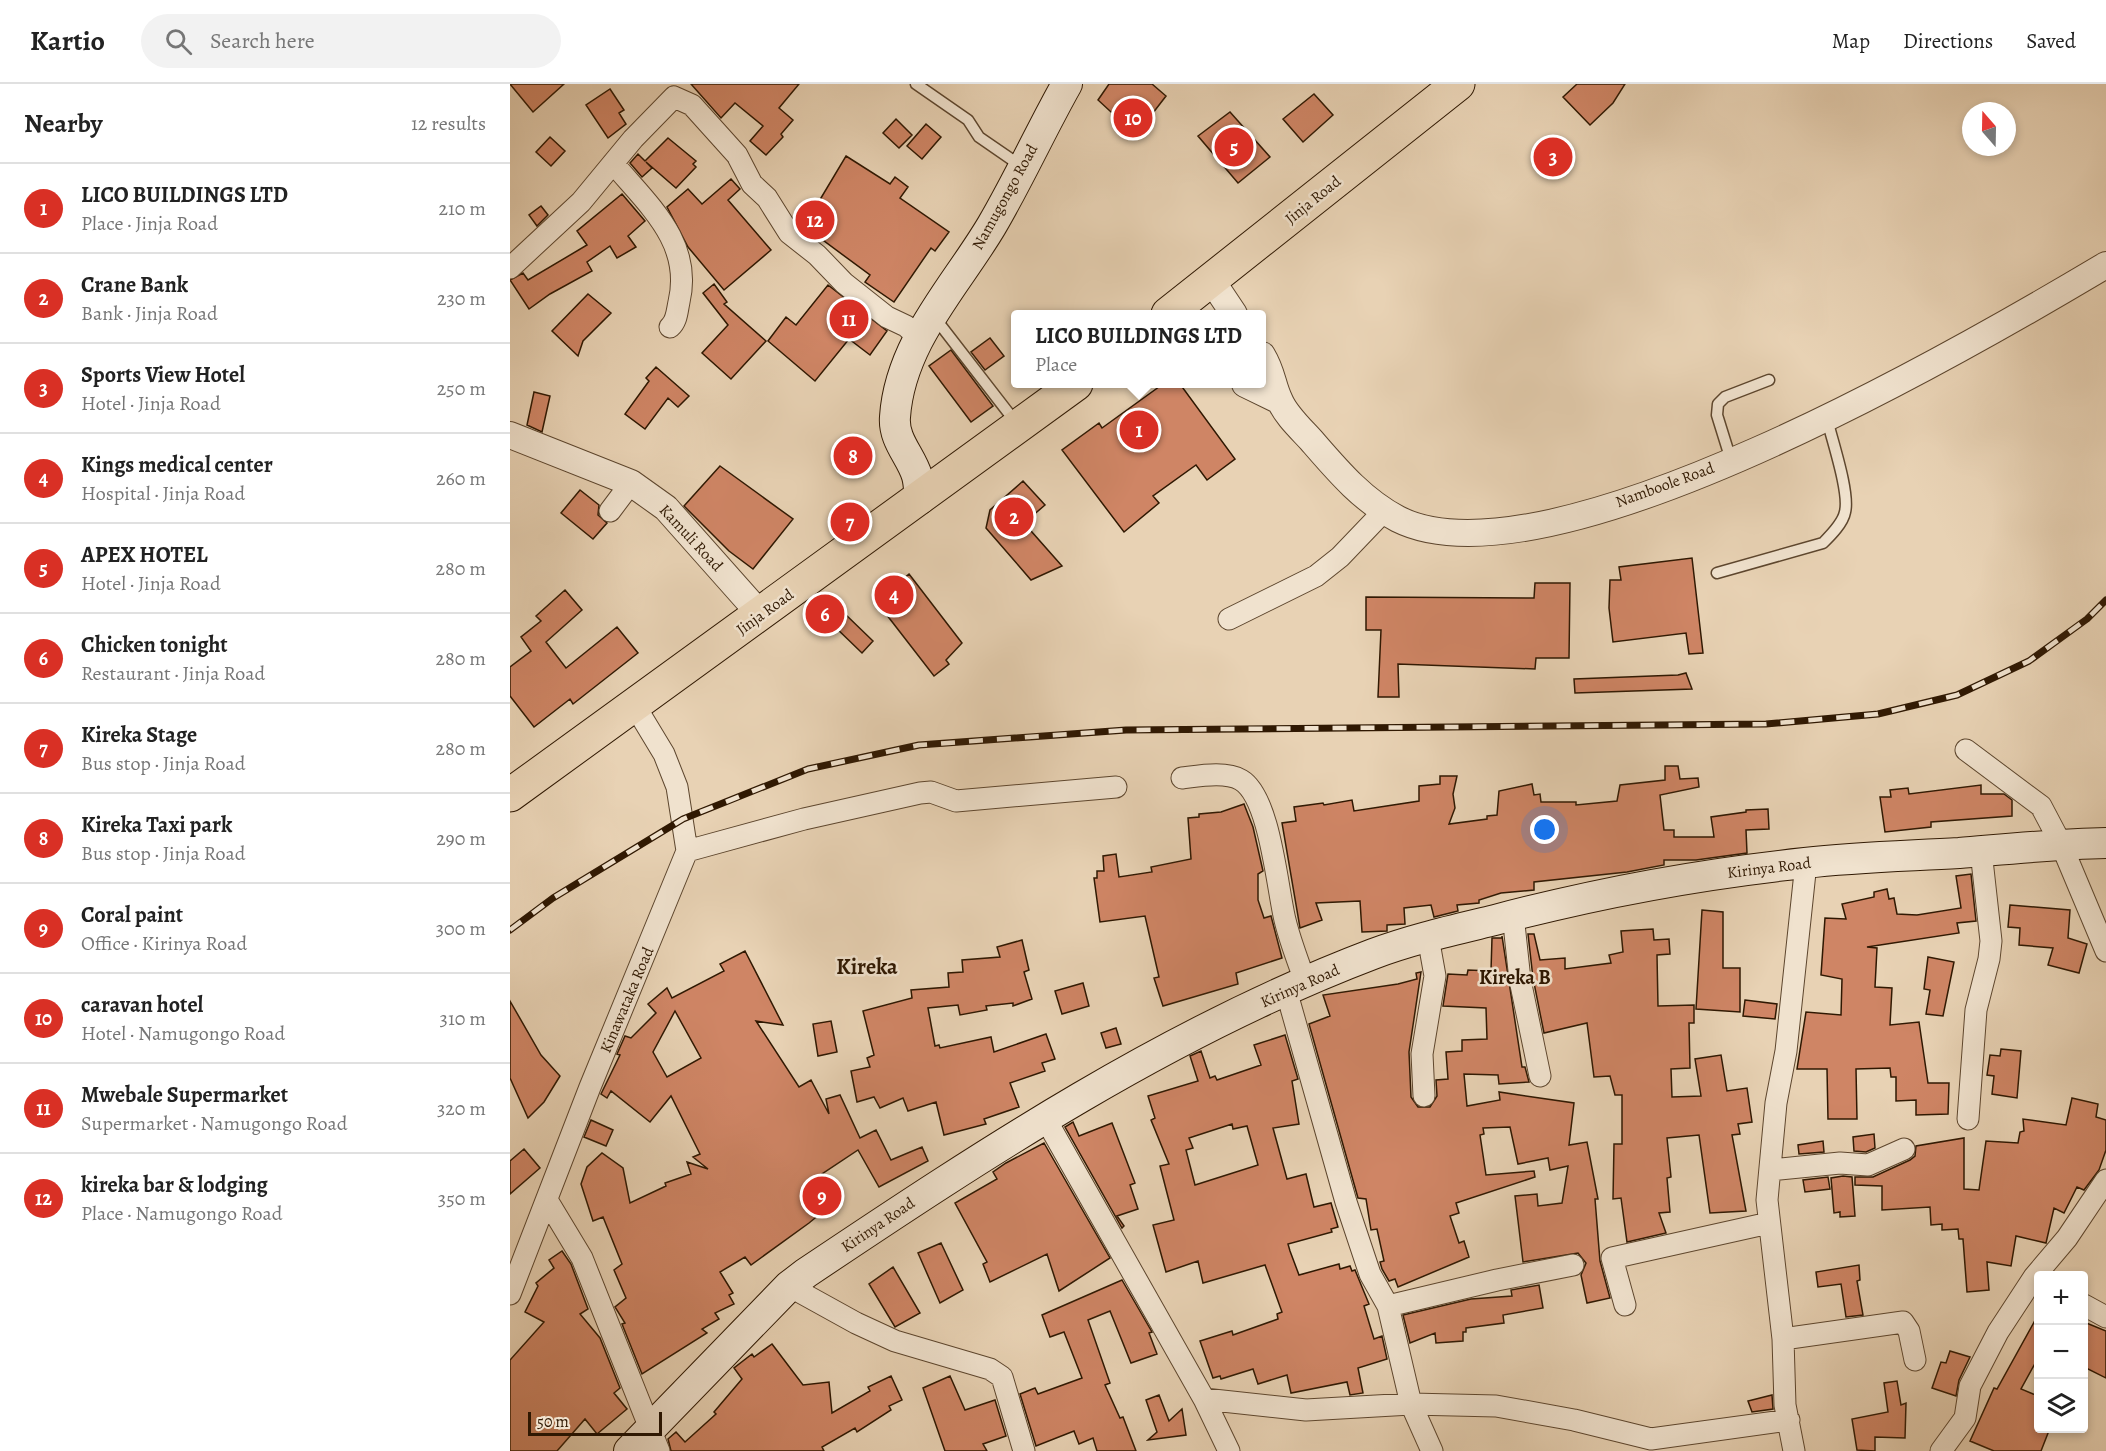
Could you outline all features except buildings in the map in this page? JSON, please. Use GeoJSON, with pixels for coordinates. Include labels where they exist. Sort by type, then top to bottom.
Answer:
{"type":"FeatureCollection","features":[{"type":"Feature","properties":{"kind":"highway","name":"Jinja Road"},"geometry":{"type":"LineString","coordinates":[[1174,310],[1455,86]]}},
{"type":"Feature","properties":{"kind":"highway","name":"Jinja Road"},"geometry":{"type":"LineString","coordinates":[[510,795],[761,615],[1071,388]]}},
{"type":"Feature","properties":{"kind":"main road","name":"Namugongo Road"},"geometry":{"type":"LineString","coordinates":[[920,499],[916,475],[899,439],[895,419],[897,395],[925,326],[987,234],[1067,84]]}},
{"type":"Feature","properties":{"kind":"main road","name":"Kirinya Road"},"geometry":{"type":"LineString","coordinates":[[629,1451],[654,1441],[789,1286],[944,1180],[1045,1118],[1172,1048],[1296,986],[1376,953],[1581,897],[1660,882],[1806,862],[2061,844],[2106,843]]}},
{"type":"Feature","properties":{"kind":"street"},"geometry":{"type":"LineString","coordinates":[[510,268],[581,202],[669,91],[693,105],[737,155],[752,184],[767,198],[789,233],[817,255],[844,283],[887,317],[906,326],[925,326]]}},
{"type":"Feature","properties":{"kind":"street"},"geometry":{"type":"LineString","coordinates":[[613,163],[668,231],[677,250],[683,270],[681,296],[675,323],[670,327]]}},
{"type":"Feature","properties":{"kind":"street","name":"Namboole Road"},"geometry":{"type":"LineString","coordinates":[[1266,361],[1272,371],[1280,401],[1342,477],[1384,511],[1416,526],[1445,533],[1484,534],[1522,529],[1569,518],[1663,489],[1731,461],[1826,418],[2017,318],[2106,265]]}},
{"type":"Feature","properties":{"kind":"street"},"geometry":{"type":"LineString","coordinates":[[1212,281],[1231,310]]}},
{"type":"Feature","properties":{"kind":"street"},"geometry":{"type":"LineString","coordinates":[[1253,388],[1280,401]]}},
{"type":"Feature","properties":{"kind":"street","name":"Kamuli Road"},"geometry":{"type":"LineString","coordinates":[[510,435],[631,483],[666,508],[761,615]]}},
{"type":"Feature","properties":{"kind":"street"},"geometry":{"type":"LineString","coordinates":[[610,511],[631,483]]}},
{"type":"Feature","properties":{"kind":"street"},"geometry":{"type":"LineString","coordinates":[[1229,619],[1316,576],[1340,557],[1384,511]]}},
{"type":"Feature","properties":{"kind":"street"},"geometry":{"type":"LineString","coordinates":[[635,706],[664,754],[677,787],[687,851],[804,819],[920,793],[939,794],[956,801],[1116,787]]}},
{"type":"Feature","properties":{"kind":"street"},"geometry":{"type":"LineString","coordinates":[[1966,750],[2041,806],[2061,844],[2106,951]]}},
{"type":"Feature","properties":{"kind":"street"},"geometry":{"type":"LineString","coordinates":[[1182,778],[1205,775],[1241,780],[1255,795],[1268,828],[1296,986],[1346,1203],[1370,1274],[1388,1306],[1403,1361],[1411,1404],[1432,1451]]}},
{"type":"Feature","properties":{"kind":"street","name":"Kinawataka Road"},"geometry":{"type":"LineString","coordinates":[[510,1294],[687,851]]}},
{"type":"Feature","properties":{"kind":"street"},"geometry":{"type":"LineString","coordinates":[[1968,1119],[1976,1010],[1989,959],[1990,940],[1982,851]]}},
{"type":"Feature","properties":{"kind":"street"},"geometry":{"type":"LineString","coordinates":[[1794,1451],[1783,1388],[1782,1339],[1767,1200],[1776,1103],[1786,1051],[1806,862]]}},
{"type":"Feature","properties":{"kind":"street"},"geometry":{"type":"LineString","coordinates":[[1513,915],[1520,980],[1540,1076]]}},
{"type":"Feature","properties":{"kind":"street"},"geometry":{"type":"LineString","coordinates":[[1424,1096],[1422,1054],[1435,976],[1428,937]]}},
{"type":"Feature","properties":{"kind":"street"},"geometry":{"type":"LineString","coordinates":[[1045,1118],[1204,1399],[1229,1451]]}},
{"type":"Feature","properties":{"kind":"street"},"geometry":{"type":"LineString","coordinates":[[1770,1170],[1840,1163],[1868,1165],[1904,1149]]}},
{"type":"Feature","properties":{"kind":"street"},"geometry":{"type":"LineString","coordinates":[[2042,1271],[2106,1180]]}},
{"type":"Feature","properties":{"kind":"street"},"geometry":{"type":"LineString","coordinates":[[547,1200],[582,1258],[637,1392],[654,1441]]}},
{"type":"Feature","properties":{"kind":"street"},"geometry":{"type":"LineString","coordinates":[[1625,1305],[1612,1258],[1769,1223]]}},
{"type":"Feature","properties":{"kind":"street"},"geometry":{"type":"LineString","coordinates":[[1388,1306],[1573,1265]]}},
{"type":"Feature","properties":{"kind":"street"},"geometry":{"type":"LineString","coordinates":[[1941,1451],[1965,1418],[1970,1386],[1985,1356],[2034,1282]]}},
{"type":"Feature","properties":{"kind":"street"},"geometry":{"type":"LineString","coordinates":[[789,1286],[856,1323],[895,1341],[990,1369],[1002,1377],[1024,1451]]}},
{"type":"Feature","properties":{"kind":"street"},"geometry":{"type":"LineString","coordinates":[[2088,1307],[2106,1317]]}},
{"type":"Feature","properties":{"kind":"street"},"geometry":{"type":"LineString","coordinates":[[1782,1339],[1903,1322],[1909,1331],[1914,1360]]}},
{"type":"Feature","properties":{"kind":"street"},"geometry":{"type":"LineString","coordinates":[[1204,1399],[1306,1410],[1411,1404],[1496,1407],[1574,1420],[1651,1439],[1789,1420]]}},
{"type":"Feature","properties":{"kind":"lane"},"geometry":{"type":"LineString","coordinates":[[916,84],[968,120],[979,137],[1022,166]]}},
{"type":"Feature","properties":{"kind":"lane"},"geometry":{"type":"LineString","coordinates":[[925,326],[1018,427]]}},
{"type":"Feature","properties":{"kind":"lane"},"geometry":{"type":"LineString","coordinates":[[1731,461],[1717,415],[1718,404],[1725,397],[1769,380]]}},
{"type":"Feature","properties":{"kind":"lane"},"geometry":{"type":"LineString","coordinates":[[1717,573],[1823,543],[1831,535],[1845,513],[1846,497],[1826,418]]}},
{"type":"Feature","properties":{"kind":"railway"},"geometry":{"type":"LineString","coordinates":[[510,930],[553,898],[683,819],[808,769],[919,745],[1126,730],[1766,724],[1878,714],[1957,695],[2029,661],[2087,619],[2106,600]]}},
{"type":"Feature","properties":{"kind":"place","name":"caravan hotel"},"geometry":{"type":"Point","coordinates":[1133,118]}},
{"type":"Feature","properties":{"kind":"place","name":"APEX HOTEL"},"geometry":{"type":"Point","coordinates":[1234,147]}},
{"type":"Feature","properties":{"kind":"place","name":"Sports View Hotel"},"geometry":{"type":"Point","coordinates":[1553,157]}},
{"type":"Feature","properties":{"kind":"place","name":"kireka bar & lodging"},"geometry":{"type":"Point","coordinates":[815,220]}},
{"type":"Feature","properties":{"kind":"place","name":"Mwebale Supermarket"},"geometry":{"type":"Point","coordinates":[849,319]}},
{"type":"Feature","properties":{"kind":"place","name":"LICO BUILDINGS LTD"},"geometry":{"type":"Point","coordinates":[1139,430]}},
{"type":"Feature","properties":{"kind":"place","name":"Kireka Taxi park"},"geometry":{"type":"Point","coordinates":[853,456]}},
{"type":"Feature","properties":{"kind":"place","name":"Crane Bank"},"geometry":{"type":"Point","coordinates":[1014,517]}},
{"type":"Feature","properties":{"kind":"place","name":"Kireka Stage"},"geometry":{"type":"Point","coordinates":[850,522]}},
{"type":"Feature","properties":{"kind":"place","name":"Kings medical center"},"geometry":{"type":"Point","coordinates":[894,595]}},
{"type":"Feature","properties":{"kind":"place","name":"Chicken tonight"},"geometry":{"type":"Point","coordinates":[825,614]}},
{"type":"Feature","properties":{"kind":"place","name":"Coral paint"},"geometry":{"type":"Point","coordinates":[822,1196]}},
{"type":"Feature","properties":{"kind":"district","name":"Kireka"},"geometry":{"type":"Point","coordinates":[867,967]}},
{"type":"Feature","properties":{"kind":"district","name":"Kireka B"},"geometry":{"type":"Point","coordinates":[1515,977]}}]}
